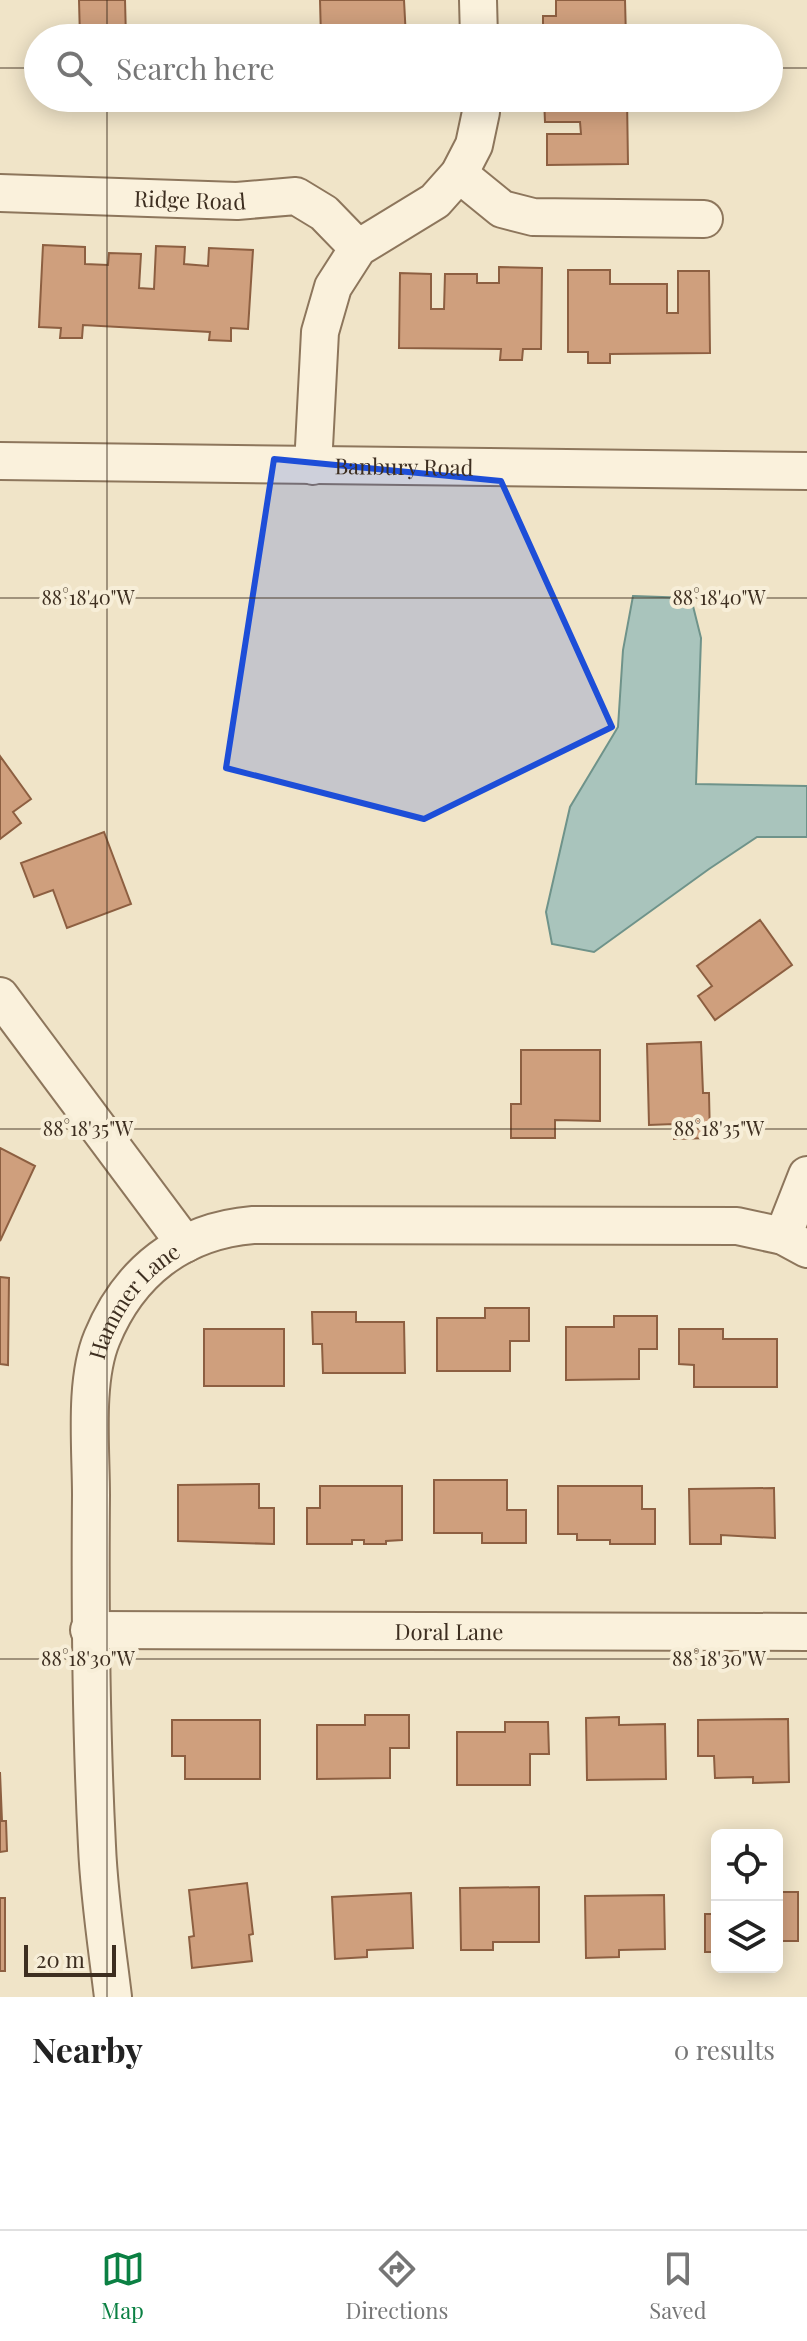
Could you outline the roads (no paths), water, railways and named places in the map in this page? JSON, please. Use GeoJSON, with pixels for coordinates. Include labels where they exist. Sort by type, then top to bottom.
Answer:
{"type":"FeatureCollection","features":[{"type":"Feature","properties":{"kind":"street"},"geometry":{"type":"LineString","coordinates":[[478,0],[479,24]]}},
{"type":"Feature","properties":{"kind":"street"},"geometry":{"type":"LineString","coordinates":[[313,466],[320,332],[333,287],[358,248],[435,201],[459,174],[474,145],[481,112]]}},
{"type":"Feature","properties":{"kind":"street"},"geometry":{"type":"LineString","coordinates":[[459,174],[502,209],[533,217],[704,219]]}},
{"type":"Feature","properties":{"kind":"street","name":"Ridge Road"},"geometry":{"type":"LineString","coordinates":[[0,193],[237,201],[296,196],[324,213],[358,248]]}},
{"type":"Feature","properties":{"kind":"street","name":"Banbury Road"},"geometry":{"type":"LineString","coordinates":[[0,461],[807,471]]}},
{"type":"Feature","properties":{"kind":"street"},"geometry":{"type":"LineString","coordinates":[[0,996],[185,1244]]}},
{"type":"Feature","properties":{"kind":"street"},"geometry":{"type":"LineString","coordinates":[[795,1242],[807,1175]]}},
{"type":"Feature","properties":{"kind":"street","name":"Hammer Lane"},"geometry":{"type":"LineString","coordinates":[[113,1997],[97,1850],[89,1630],[92,1398],[98,1351],[116,1308],[139,1276],[185,1244],[218,1231],[253,1225],[737,1226],[761,1229],[795,1242]]}},
{"type":"Feature","properties":{"kind":"street","name":"Doral Lane"},"geometry":{"type":"LineString","coordinates":[[89,1630],[807,1632]]}},
{"type":"Feature","properties":{"kind":"water"},"geometry":{"type":"Polygon","coordinates":[[[633,596],[691,598],[701,638],[696,784],[807,786],[807,837],[757,837],[594,952],[552,944],[546,912],[570,807],[618,727],[623,650],[633,596]]]}}]}
